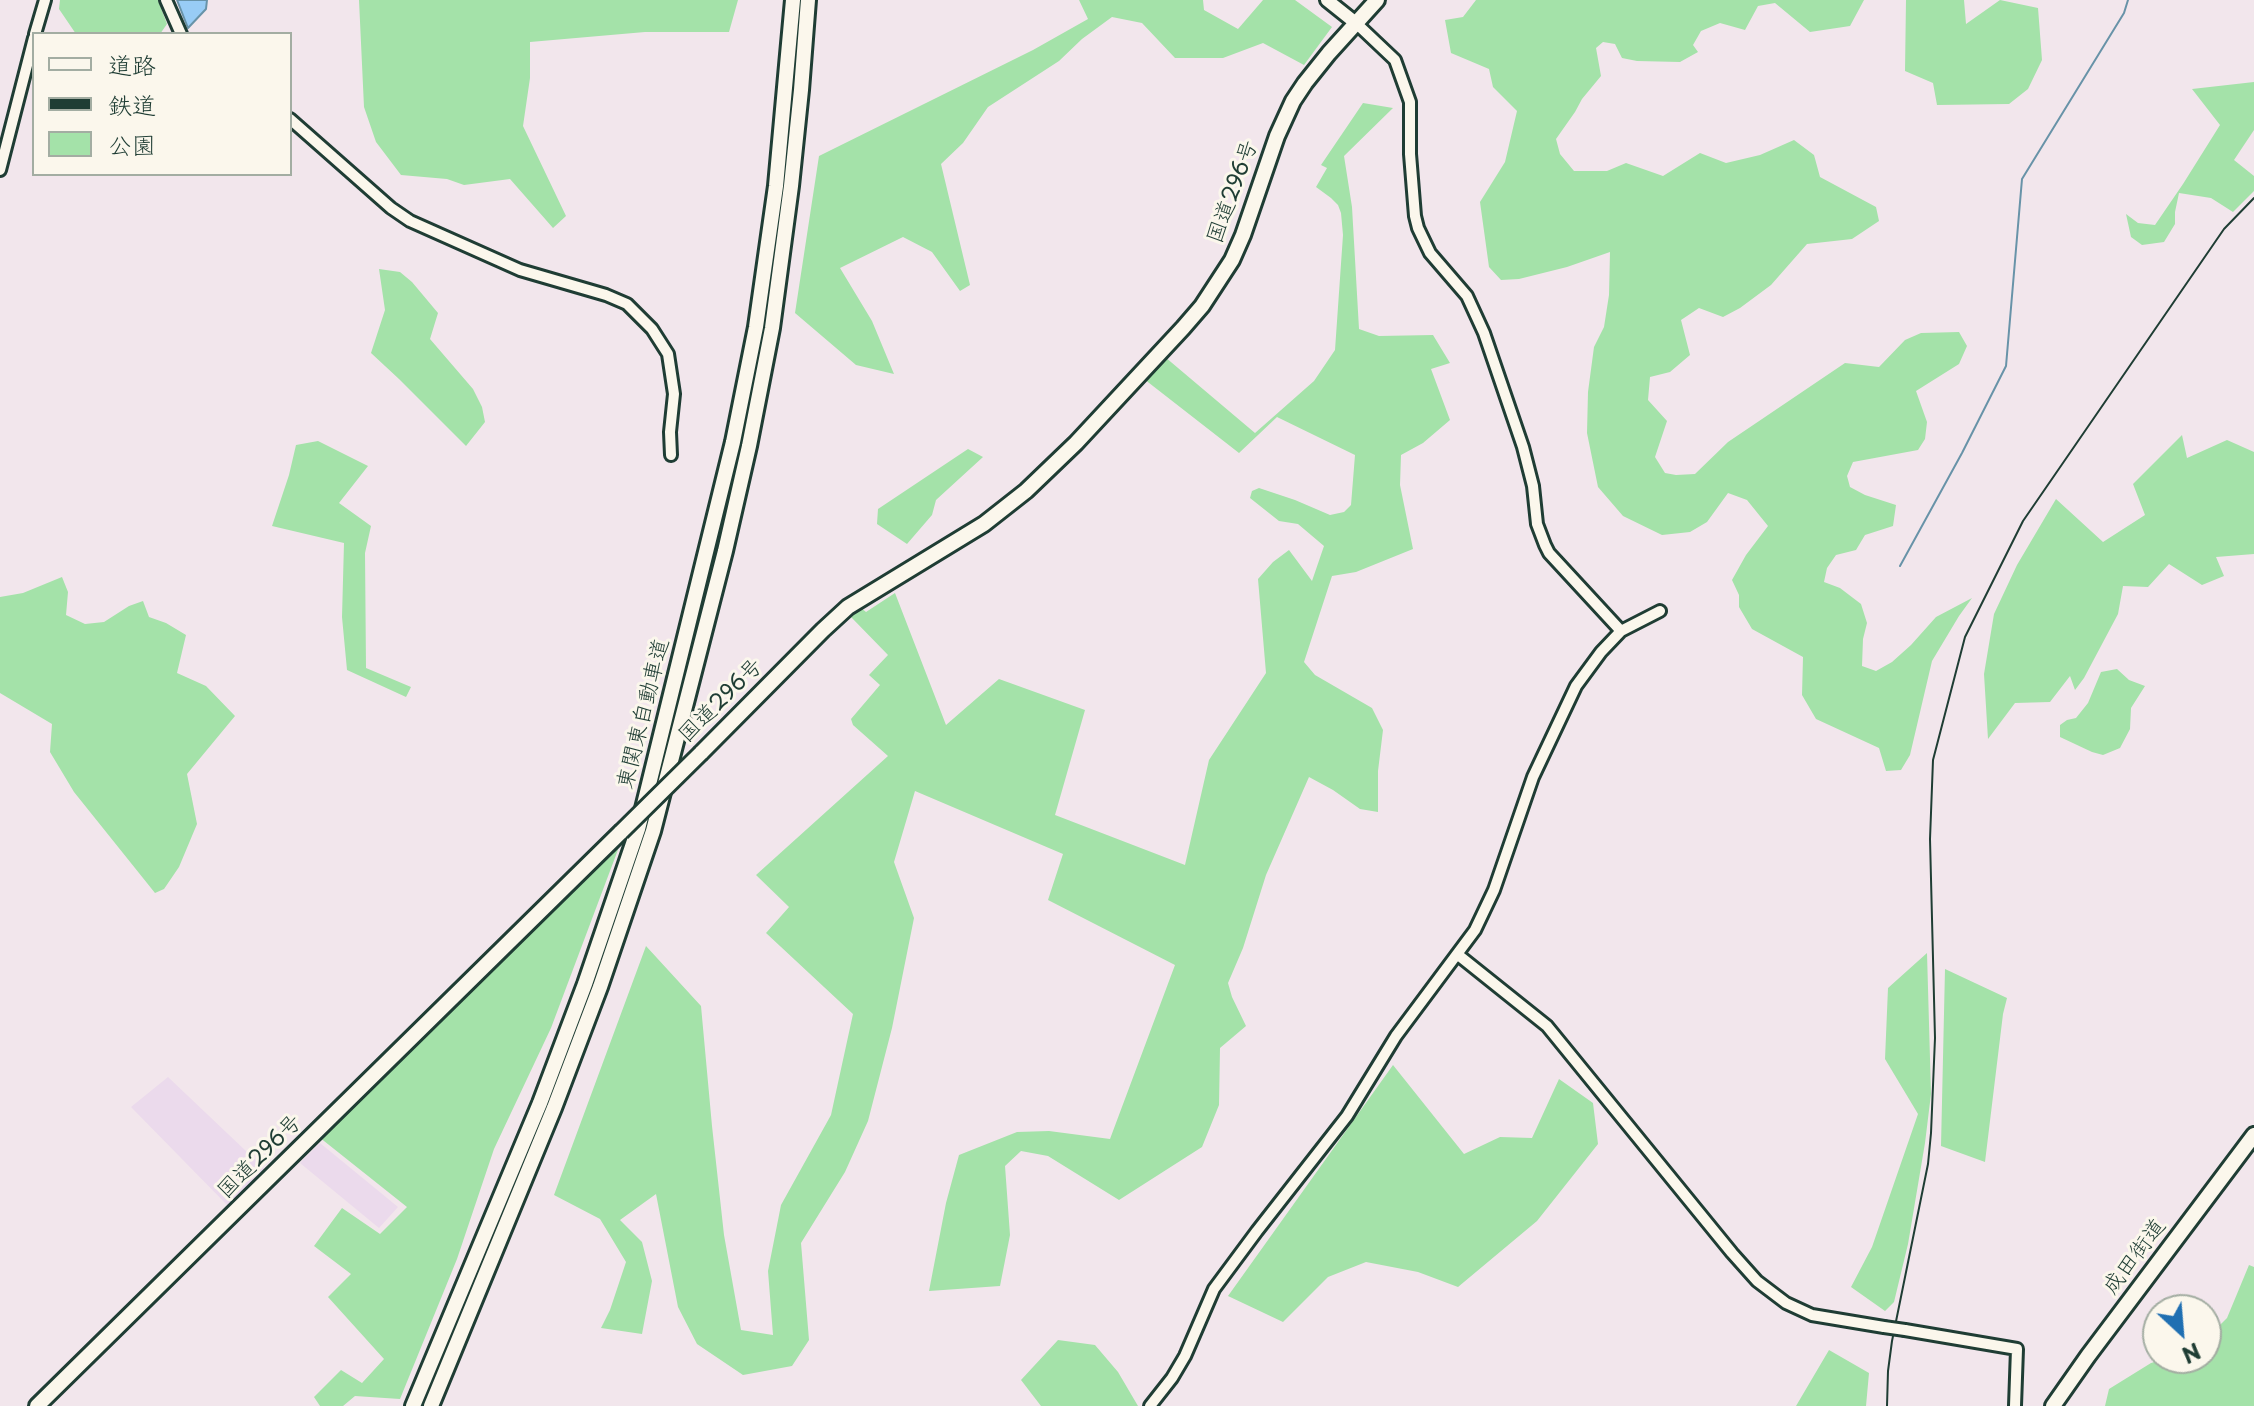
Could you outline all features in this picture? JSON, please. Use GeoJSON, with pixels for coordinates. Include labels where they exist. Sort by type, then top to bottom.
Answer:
{"type":"FeatureCollection","features":[{"type":"Feature","properties":{"kind":"highway"},"geometry":{"type":"LineString","coordinates":[[785,90],[786,0]]}},
{"type":"Feature","properties":{"kind":"highway","name":"東関東自動車道"},"geometry":{"type":"LineString","coordinates":[[415,1402],[540,1103],[638,829],[733,442],[756,327],[768,247],[793,0]]}},
{"type":"Feature","properties":{"kind":"highway","name":"東関東自動車道"},"geometry":{"type":"LineString","coordinates":[[432,1402],[581,1038],[653,831],[725,551],[772,328],[791,186],[808,0]]}},
{"type":"Feature","properties":{"kind":"highway","name":"国道296号"},"geometry":{"type":"LineString","coordinates":[[37,1406],[823,630],[848,607],[984,524],[1026,491],[1076,443],[1208,297],[1232,260],[1243,235],[1277,136],[1293,101],[1321,63],[1377,0]]}},
{"type":"Feature","properties":{"kind":"highway","name":"成田街道"},"geometry":{"type":"LineString","coordinates":[[2053,1406],[2254,1135]]}},
{"type":"Feature","properties":{"kind":"main road"},"geometry":{"type":"LineString","coordinates":[[1327,0],[1357,24]]}},
{"type":"Feature","properties":{"kind":"street"},"geometry":{"type":"LineString","coordinates":[[35,32],[45,0]]}},
{"type":"Feature","properties":{"kind":"street"},"geometry":{"type":"LineString","coordinates":[[166,0],[180,32]]}},
{"type":"Feature","properties":{"kind":"street"},"geometry":{"type":"LineString","coordinates":[[1357,24],[1395,60],[1410,102],[1410,154],[1418,228],[1430,253],[1467,296],[1484,333],[1523,447],[1533,486],[1537,524],[1545,545],[1621,631]]}},
{"type":"Feature","properties":{"kind":"street"},"geometry":{"type":"LineString","coordinates":[[0,170],[32,44]]}},
{"type":"Feature","properties":{"kind":"street"},"geometry":{"type":"LineString","coordinates":[[292,121],[410,221],[520,270],[627,304],[652,329],[668,354],[674,394],[671,455]]}},
{"type":"Feature","properties":{"kind":"street"},"geometry":{"type":"LineString","coordinates":[[1150,1406],[1185,1356],[1214,1289],[1347,1116],[1396,1036],[1475,930],[1487,906],[1533,777],[1567,704],[1588,669],[1621,631],[1660,611]]}},
{"type":"Feature","properties":{"kind":"street"},"geometry":{"type":"LineString","coordinates":[[1457,954],[1547,1026],[1757,1281],[1786,1303],[1812,1315],[2017,1349],[2015,1406]]}},
{"type":"Feature","properties":{"kind":"shaded area"},"geometry":{"type":"Polygon","coordinates":[[[168,1077],[267,1171],[230,1208],[131,1107],[168,1077]]]}},
{"type":"Feature","properties":{"kind":"shaded area"},"geometry":{"type":"Polygon","coordinates":[[[320,1143],[398,1207],[379,1228],[300,1163],[320,1143]]]}},
{"type":"Feature","properties":{"kind":"green space"},"geometry":{"type":"Polygon","coordinates":[[[60,0],[158,0],[167,24],[161,32],[75,32],[59,9],[60,0]]]}},
{"type":"Feature","properties":{"kind":"green space"},"geometry":{"type":"Polygon","coordinates":[[[359,0],[738,0],[729,32],[645,32],[530,42],[530,78],[523,126],[566,216],[553,228],[510,179],[464,185],[447,179],[401,175],[376,142],[364,107],[359,0]]]}},
{"type":"Feature","properties":{"kind":"green space"},"geometry":{"type":"Polygon","coordinates":[[[1079,0],[1203,0],[1204,10],[1238,29],[1263,0],[1295,0],[1332,27],[1304,65],[1263,43],[1223,58],[1175,58],[1142,23],[1112,17],[1059,61],[988,107],[963,143],[941,164],[970,285],[960,291],[932,252],[903,237],[840,268],[872,321],[894,374],[856,365],[795,313],[819,156],[1033,50],[1088,19],[1079,0]]]}},
{"type":"Feature","properties":{"kind":"green space"},"geometry":{"type":"Polygon","coordinates":[[[1476,0],[1864,0],[1850,26],[1810,32],[1775,3],[1758,6],[1745,30],[1720,23],[1701,31],[1693,45],[1698,52],[1680,62],[1622,58],[1615,44],[1603,42],[1596,48],[1601,76],[1556,139],[1560,154],[1574,171],[1607,171],[1626,163],[1663,176],[1700,153],[1726,163],[1760,155],[1794,140],[1814,155],[1820,177],[1876,207],[1879,221],[1852,239],[1807,244],[1771,285],[1740,308],[1723,317],[1699,308],[1681,320],[1690,355],[1670,372],[1650,377],[1648,400],[1667,421],[1655,457],[1665,473],[1695,474],[1728,442],[1845,363],[1879,367],[1905,340],[1921,333],[1959,332],[1967,346],[1959,364],[1916,391],[1927,422],[1925,439],[1918,450],[1853,462],[1847,476],[1850,487],[1896,505],[1893,526],[1865,535],[1856,550],[1836,555],[1827,568],[1824,582],[1840,588],[1861,604],[1867,623],[1862,666],[1876,671],[1911,645],[1936,617],[1972,598],[1932,661],[1910,755],[1901,770],[1886,771],[1879,748],[1816,719],[1802,695],[1803,657],[1752,629],[1739,607],[1739,595],[1732,580],[1768,526],[1747,500],[1728,493],[1707,522],[1690,532],[1662,535],[1623,516],[1598,487],[1587,433],[1588,392],[1594,347],[1604,327],[1609,295],[1610,252],[1519,279],[1501,280],[1489,267],[1480,202],[1505,162],[1517,111],[1493,87],[1489,69],[1451,53],[1445,20],[1463,17],[1476,0]]]}},
{"type":"Feature","properties":{"kind":"green space"},"geometry":{"type":"Polygon","coordinates":[[[1906,0],[1964,0],[1966,24],[2000,0],[2038,8],[2042,60],[2028,89],[2009,104],[1937,105],[1933,83],[1905,71],[1906,0]]]}},
{"type":"Feature","properties":{"kind":"green space"},"geometry":{"type":"Polygon","coordinates":[[[2254,82],[2254,130],[2234,160],[2254,176],[2254,191],[2233,212],[2211,198],[2179,193],[2175,224],[2164,242],[2142,245],[2131,237],[2126,214],[2138,223],[2155,225],[2220,125],[2192,89],[2254,82]]]}},
{"type":"Feature","properties":{"kind":"green space"},"geometry":{"type":"Polygon","coordinates":[[[1363,103],[1393,108],[1344,156],[1352,207],[1359,329],[1379,336],[1433,335],[1450,363],[1431,369],[1450,420],[1423,443],[1401,455],[1400,485],[1413,549],[1356,572],[1332,576],[1304,662],[1315,675],[1372,708],[1383,730],[1378,771],[1378,812],[1360,809],[1309,777],[1266,875],[1243,948],[1228,983],[1246,1026],[1220,1048],[1219,1105],[1202,1147],[1119,1200],[1048,1156],[1021,1151],[1005,1166],[1010,1235],[1000,1286],[929,1291],[959,1155],[1017,1132],[1049,1131],[1110,1139],[1175,965],[1048,900],[1063,854],[915,791],[894,862],[914,918],[892,1028],[868,1121],[845,1172],[801,1243],[809,1340],[792,1366],[743,1375],[697,1344],[678,1307],[656,1194],[620,1220],[642,1242],[652,1281],[642,1334],[601,1328],[626,1262],[600,1219],[554,1195],[646,946],[701,1006],[724,1235],[741,1330],[773,1335],[768,1271],[781,1205],[831,1115],[853,1014],[766,933],[789,907],[756,875],[888,756],[853,725],[851,719],[880,685],[869,675],[888,655],[851,617],[861,608],[866,612],[895,593],[946,725],[999,679],[1085,710],[1055,815],[1185,865],[1209,760],[1266,673],[1258,579],[1289,550],[1312,581],[1324,546],[1298,524],[1279,521],[1250,498],[1252,491],[1259,488],[1330,515],[1344,512],[1351,505],[1355,455],[1277,417],[1239,453],[1144,379],[1165,357],[1255,433],[1314,381],[1335,350],[1343,235],[1338,205],[1316,187],[1327,168],[1321,165],[1363,103]]]}},
{"type":"Feature","properties":{"kind":"green space"},"geometry":{"type":"Polygon","coordinates":[[[379,269],[400,272],[438,313],[430,339],[473,389],[482,407],[485,422],[466,446],[371,353],[385,310],[379,269]]]}},
{"type":"Feature","properties":{"kind":"green space"},"geometry":{"type":"Polygon","coordinates":[[[2182,435],[2187,458],[2227,440],[2254,452],[2254,554],[2216,557],[2224,576],[2202,585],[2169,564],[2148,587],[2123,586],[2118,614],[2075,690],[2070,676],[2050,702],[2015,703],[1988,739],[1984,674],[1994,614],[2017,565],[2056,499],[2103,542],[2145,515],[2133,484],[2182,435]]]}},
{"type":"Feature","properties":{"kind":"green space"},"geometry":{"type":"Polygon","coordinates":[[[318,441],[368,466],[339,503],[371,526],[365,553],[366,668],[411,687],[406,697],[347,670],[342,617],[344,543],[272,526],[296,445],[318,441]]]}},
{"type":"Feature","properties":{"kind":"green space"},"geometry":{"type":"Polygon","coordinates":[[[968,449],[983,457],[936,500],[932,515],[907,544],[877,524],[878,509],[968,449]]]}},
{"type":"Feature","properties":{"kind":"green space"},"geometry":{"type":"Polygon","coordinates":[[[62,577],[68,592],[66,615],[85,624],[104,622],[143,601],[149,617],[186,635],[177,673],[206,686],[235,716],[187,774],[197,824],[179,867],[164,889],[155,893],[74,792],[50,752],[52,724],[0,693],[0,597],[23,593],[62,577]]]}},
{"type":"Feature","properties":{"kind":"green space"},"geometry":{"type":"Polygon","coordinates":[[[2117,669],[2129,680],[2145,686],[2131,708],[2130,729],[2120,748],[2103,755],[2060,737],[2060,725],[2076,718],[2088,703],[2101,672],[2117,669]]]}},
{"type":"Feature","properties":{"kind":"green space"},"geometry":{"type":"Polygon","coordinates":[[[619,847],[551,1028],[494,1149],[457,1259],[400,1399],[355,1396],[343,1406],[320,1406],[314,1397],[341,1370],[362,1383],[384,1359],[328,1297],[351,1274],[314,1246],[342,1208],[380,1234],[407,1207],[319,1137],[619,847]]]}},
{"type":"Feature","properties":{"kind":"green space"},"geometry":{"type":"Polygon","coordinates":[[[1927,953],[1931,1094],[1908,1244],[1894,1302],[1885,1311],[1851,1287],[1872,1247],[1918,1114],[1885,1059],[1888,988],[1927,953]]]}},
{"type":"Feature","properties":{"kind":"green space"},"geometry":{"type":"Polygon","coordinates":[[[1945,969],[2007,998],[1985,1162],[1941,1146],[1945,969]]]}},
{"type":"Feature","properties":{"kind":"green space"},"geometry":{"type":"Polygon","coordinates":[[[1393,1065],[1464,1154],[1500,1137],[1532,1138],[1559,1079],[1593,1103],[1598,1144],[1537,1221],[1458,1287],[1418,1272],[1366,1262],[1328,1277],[1283,1322],[1228,1296],[1393,1065]]]}},
{"type":"Feature","properties":{"kind":"green space"},"geometry":{"type":"Polygon","coordinates":[[[2249,1265],[2254,1267],[2254,1406],[2105,1406],[2109,1389],[2142,1369],[2142,1374],[2222,1374],[2222,1323],[2227,1318],[2249,1265]]]}},
{"type":"Feature","properties":{"kind":"green space"},"geometry":{"type":"Polygon","coordinates":[[[1058,1340],[1095,1345],[1118,1372],[1138,1406],[1041,1406],[1021,1380],[1058,1340]]]}},
{"type":"Feature","properties":{"kind":"green space"},"geometry":{"type":"Polygon","coordinates":[[[1829,1350],[1869,1373],[1866,1406],[1796,1406],[1829,1350]]]}},
{"type":"Feature","properties":{"kind":"water"},"geometry":{"type":"Polygon","coordinates":[[[177,0],[207,0],[206,9],[188,28],[177,0]]]}},
{"type":"Feature","properties":{"kind":"waterway"},"geometry":{"type":"LineString","coordinates":[[1900,566],[2006,366],[2022,179],[2124,13],[2128,0]]}},
{"type":"Feature","properties":{"kind":"railway"},"geometry":{"type":"LineString","coordinates":[[1887,1406],[1892,1341],[1928,1164],[1931,1133],[1935,1038],[1930,839],[1933,760],[1965,637],[2023,521],[2224,229],[2254,198]]}}]}
